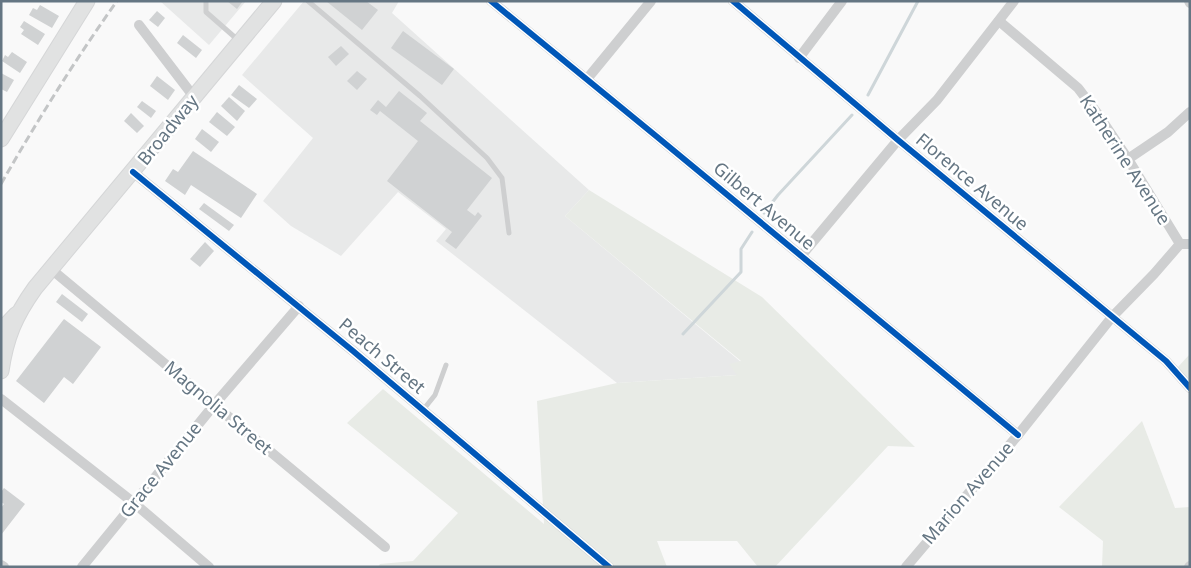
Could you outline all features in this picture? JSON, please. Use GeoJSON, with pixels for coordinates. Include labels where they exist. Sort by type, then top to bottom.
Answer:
{"type":"FeatureCollection","features":[{"type":"Feature","properties":{"kind":"main road"},"geometry":{"type":"LineString","coordinates":[[1,139],[87,1]]}},
{"type":"Feature","properties":{"kind":"main road","name":"Broadway"},"geometry":{"type":"LineString","coordinates":[[1,330],[274,1]]}},
{"type":"Feature","properties":{"kind":"main road"},"geometry":{"type":"LineString","coordinates":[[1,371],[3,354],[10,331],[21,308]]}},
{"type":"Feature","properties":{"kind":"street","name":"Gilbert Avenue"},"geometry":{"type":"LineString","coordinates":[[490,1],[1018,435]]}},
{"type":"Feature","properties":{"kind":"street"},"geometry":{"type":"LineString","coordinates":[[587,79],[651,1]]}},
{"type":"Feature","properties":{"kind":"street","name":"Florence Avenue"},"geometry":{"type":"LineString","coordinates":[[734,1],[799,58],[1166,361],[1190,388]]}},
{"type":"Feature","properties":{"kind":"street"},"geometry":{"type":"LineString","coordinates":[[799,58],[842,1]]}},
{"type":"Feature","properties":{"kind":"street"},"geometry":{"type":"LineString","coordinates":[[802,256],[898,140],[937,100],[1014,1]]}},
{"type":"Feature","properties":{"kind":"street","name":"Katherine Avenue"},"geometry":{"type":"LineString","coordinates":[[999,21],[1078,88],[1097,113],[1185,244]]}},
{"type":"Feature","properties":{"kind":"street"},"geometry":{"type":"LineString","coordinates":[[139,25],[194,97]]}},
{"type":"Feature","properties":{"kind":"street"},"geometry":{"type":"LineString","coordinates":[[1128,159],[1168,132],[1190,112]]}},
{"type":"Feature","properties":{"kind":"street","name":"Peach Street"},"geometry":{"type":"LineString","coordinates":[[134,172],[298,306],[609,567]]}},
{"type":"Feature","properties":{"kind":"street","name":"Marion Avenue"},"geometry":{"type":"LineString","coordinates":[[906,567],[1018,435],[1112,317],[1185,244]]}},
{"type":"Feature","properties":{"kind":"street","name":"Magnolia Street"},"geometry":{"type":"LineString","coordinates":[[51,269],[384,547]]}},
{"type":"Feature","properties":{"kind":"street","name":"Grace Avenue"},"geometry":{"type":"LineString","coordinates":[[82,567],[214,405],[298,306]]}},
{"type":"Feature","properties":{"kind":"street"},"geometry":{"type":"LineString","coordinates":[[1,399],[134,503],[209,567]]}},
{"type":"Feature","properties":{"kind":"lane"},"geometry":{"type":"LineString","coordinates":[[206,1],[206,12],[240,42]]}},
{"type":"Feature","properties":{"kind":"lane"},"geometry":{"type":"LineString","coordinates":[[308,1],[420,96],[487,158],[502,178],[509,233]]}},
{"type":"Feature","properties":{"kind":"lane"},"geometry":{"type":"LineString","coordinates":[[423,411],[435,395],[446,365]]}},
{"type":"Feature","properties":{"kind":"shaded area"},"geometry":{"type":"Polygon","coordinates":[[[160,1],[246,1],[209,45],[160,1]]]}},
{"type":"Feature","properties":{"kind":"shaded area"},"geometry":{"type":"Polygon","coordinates":[[[304,1],[399,1],[392,13],[589,190],[565,216],[741,362],[737,375],[617,383],[436,241],[446,229],[398,192],[341,256],[291,226],[263,201],[313,138],[242,75],[304,1]]]}},
{"type":"Feature","properties":{"kind":"shaded area"},"geometry":{"type":"Polygon","coordinates":[[[589,190],[762,297],[915,447],[888,446],[775,567],[758,567],[737,541],[657,541],[667,567],[378,567],[380,564],[413,561],[458,513],[347,423],[383,389],[544,524],[537,401],[617,383],[737,375],[729,364],[741,361],[565,216],[589,190]]]}},
{"type":"Feature","properties":{"kind":"shaded area"},"geometry":{"type":"Polygon","coordinates":[[[1190,354],[1190,388],[1176,369],[1190,354]]]}},
{"type":"Feature","properties":{"kind":"shaded area"},"geometry":{"type":"Polygon","coordinates":[[[1142,421],[1175,508],[1190,507],[1190,567],[1102,567],[1103,541],[1059,507],[1142,421]]]}},
{"type":"Feature","properties":{"kind":"building"},"geometry":{"type":"Polygon","coordinates":[[[227,1],[243,1],[237,9],[227,1]]]}},
{"type":"Feature","properties":{"kind":"building"},"geometry":{"type":"Polygon","coordinates":[[[326,1],[366,1],[378,10],[362,30],[326,1]]]}},
{"type":"Feature","properties":{"kind":"building"},"geometry":{"type":"Polygon","coordinates":[[[40,5],[59,16],[52,28],[29,15],[33,8],[37,10],[40,5]]]}},
{"type":"Feature","properties":{"kind":"building"},"geometry":{"type":"Polygon","coordinates":[[[157,11],[165,18],[158,27],[149,20],[157,11]]]}},
{"type":"Feature","properties":{"kind":"building"},"geometry":{"type":"Polygon","coordinates":[[[24,21],[45,34],[38,45],[21,34],[24,30],[20,27],[24,21]]]}},
{"type":"Feature","properties":{"kind":"building"},"geometry":{"type":"Polygon","coordinates":[[[403,31],[454,69],[442,85],[391,48],[403,31]]]}},
{"type":"Feature","properties":{"kind":"building"},"geometry":{"type":"Polygon","coordinates":[[[183,35],[202,50],[196,58],[177,43],[183,35]]]}},
{"type":"Feature","properties":{"kind":"building"},"geometry":{"type":"Polygon","coordinates":[[[341,46],[349,54],[336,66],[328,57],[341,46]]]}},
{"type":"Feature","properties":{"kind":"building"},"geometry":{"type":"Polygon","coordinates":[[[12,52],[27,62],[20,73],[2,61],[5,55],[8,57],[12,52]]]}},
{"type":"Feature","properties":{"kind":"building"},"geometry":{"type":"Polygon","coordinates":[[[357,71],[367,79],[357,90],[347,81],[357,71]]]}},
{"type":"Feature","properties":{"kind":"building"},"geometry":{"type":"Polygon","coordinates":[[[1,73],[14,80],[7,92],[1,89],[1,73]]]}},
{"type":"Feature","properties":{"kind":"building"},"geometry":{"type":"Polygon","coordinates":[[[157,76],[175,90],[168,100],[150,86],[157,76]]]}},
{"type":"Feature","properties":{"kind":"building"},"geometry":{"type":"Polygon","coordinates":[[[239,85],[257,99],[249,108],[231,95],[239,85]]]}},
{"type":"Feature","properties":{"kind":"building"},"geometry":{"type":"Polygon","coordinates":[[[399,91],[427,113],[420,121],[492,178],[467,210],[475,216],[478,212],[482,216],[456,249],[445,241],[452,232],[387,181],[418,141],[380,111],[377,115],[370,110],[378,100],[386,107],[399,91]]]}},
{"type":"Feature","properties":{"kind":"building"},"geometry":{"type":"Polygon","coordinates":[[[229,97],[245,111],[237,121],[221,106],[229,97]]]}},
{"type":"Feature","properties":{"kind":"building"},"geometry":{"type":"Polygon","coordinates":[[[142,101],[156,111],[151,118],[137,107],[142,101]]]}},
{"type":"Feature","properties":{"kind":"building"},"geometry":{"type":"Polygon","coordinates":[[[217,112],[235,127],[227,136],[209,122],[217,112]]]}},
{"type":"Feature","properties":{"kind":"building"},"geometry":{"type":"Polygon","coordinates":[[[131,113],[144,126],[137,133],[124,121],[131,113]]]}},
{"type":"Feature","properties":{"kind":"building"},"geometry":{"type":"Polygon","coordinates":[[[202,129],[219,142],[211,152],[195,139],[202,129]]]}},
{"type":"Feature","properties":{"kind":"building"},"geometry":{"type":"Polygon","coordinates":[[[193,151],[257,194],[241,218],[191,185],[185,195],[165,181],[173,169],[178,172],[193,151]]]}},
{"type":"Feature","properties":{"kind":"building"},"geometry":{"type":"Polygon","coordinates":[[[204,203],[234,225],[229,231],[199,209],[204,203]]]}},
{"type":"Feature","properties":{"kind":"building"},"geometry":{"type":"Polygon","coordinates":[[[205,242],[214,251],[200,267],[190,259],[205,242]]]}},
{"type":"Feature","properties":{"kind":"building"},"geometry":{"type":"Polygon","coordinates":[[[62,294],[88,314],[82,322],[56,302],[62,294]]]}},
{"type":"Feature","properties":{"kind":"building"},"geometry":{"type":"Polygon","coordinates":[[[64,319],[101,347],[73,384],[64,377],[44,403],[16,381],[64,319]]]}},
{"type":"Feature","properties":{"kind":"building"},"geometry":{"type":"Polygon","coordinates":[[[4,488],[25,504],[1,535],[1,508],[4,504],[1,502],[1,492],[4,488]]]}},
{"type":"Feature","properties":{"kind":"waterway"},"geometry":{"type":"LineString","coordinates":[[868,95],[918,1]]}},
{"type":"Feature","properties":{"kind":"waterway"},"geometry":{"type":"LineString","coordinates":[[764,213],[778,195],[852,115]]}},
{"type":"Feature","properties":{"kind":"waterway"},"geometry":{"type":"LineString","coordinates":[[683,334],[741,272],[741,249],[752,232]]}},
{"type":"Feature","properties":{"kind":"railway"},"geometry":{"type":"LineString","coordinates":[[1,184],[57,91],[117,1]]}},
{"type":"Feature","properties":{"kind":"cycle path"},"geometry":{"type":"LineString","coordinates":[[491,1],[1018,435]]}},
{"type":"Feature","properties":{"kind":"cycle path"},"geometry":{"type":"LineString","coordinates":[[733,1],[1166,361],[1190,388]]}},
{"type":"Feature","properties":{"kind":"cycle path"},"geometry":{"type":"LineString","coordinates":[[133,172],[353,351],[609,567]]}}]}
